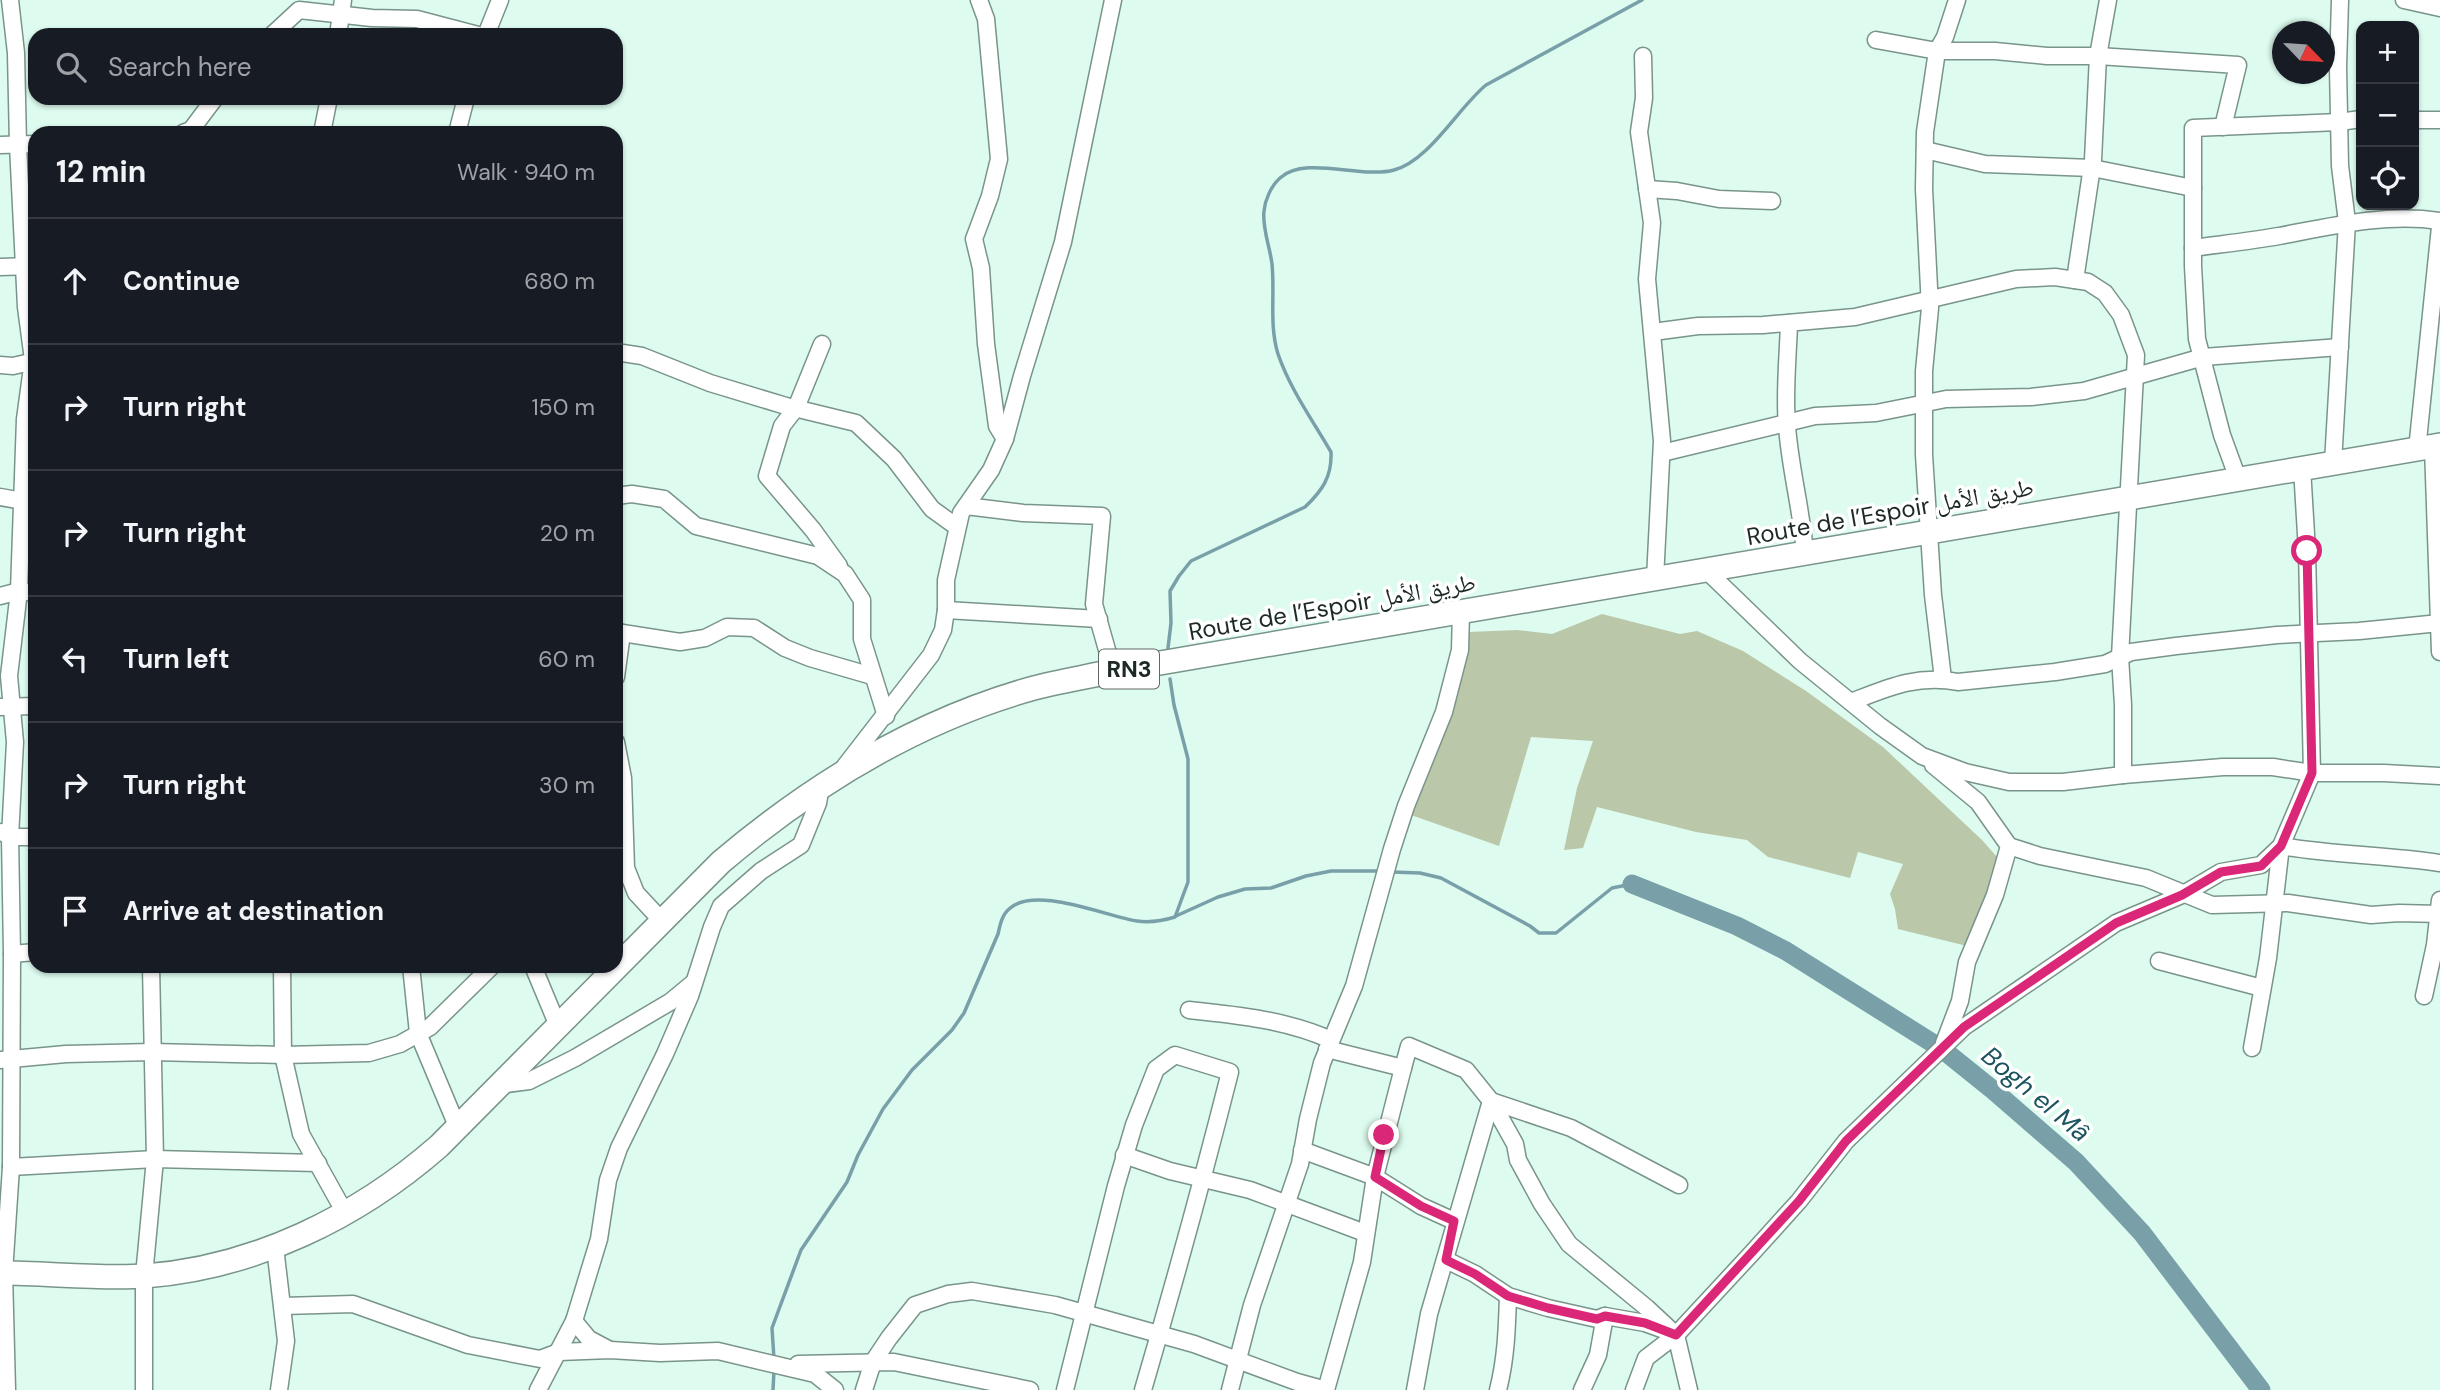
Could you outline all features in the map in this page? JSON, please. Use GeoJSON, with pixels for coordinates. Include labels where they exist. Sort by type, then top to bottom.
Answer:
{"type":"FeatureCollection","features":[{"type":"Feature","properties":{"kind":"highway","name":"Route de l’Espoir طريق الأمل"},"geometry":{"type":"LineString","coordinates":[[623,960],[738,847],[829,781],[941,722],[1036,687],[1113,671],[1461,611],[2430,447]]}},
{"type":"Feature","properties":{"kind":"highway","name":"Route de l’Espoir طريق الأمل"},"geometry":{"type":"LineString","coordinates":[[2,1273],[144,1276],[204,1266],[275,1247],[345,1213],[411,1170],[610,973]]}},
{"type":"Feature","properties":{"kind":"street"},"geometry":{"type":"LineString","coordinates":[[10,0],[16,53],[18,145],[28,255]]}},
{"type":"Feature","properties":{"kind":"street"},"geometry":{"type":"LineString","coordinates":[[489,28],[500,0]]}},
{"type":"Feature","properties":{"kind":"street"},"geometry":{"type":"LineString","coordinates":[[979,0],[986,19],[999,159],[990,196],[974,239],[981,268],[986,344],[997,426],[1006,439]]}},
{"type":"Feature","properties":{"kind":"street"},"geometry":{"type":"LineString","coordinates":[[538,1390],[574,1321],[599,1239],[608,1180],[619,1148],[665,1054],[721,906],[761,871],[801,845],[829,781],[886,716],[931,654],[943,630],[946,580],[961,513],[991,470],[1006,439],[1022,376],[1063,242],[1113,0]]}},
{"type":"Feature","properties":{"kind":"street"},"geometry":{"type":"LineString","coordinates":[[1943,679],[1933,595],[1924,455],[1923,404],[1930,299],[1924,189],[1925,132],[1937,51],[1945,37],[1957,0]]}},
{"type":"Feature","properties":{"kind":"street"},"geometry":{"type":"LineString","coordinates":[[2074,280],[2092,168],[2098,56],[2108,0]]}},
{"type":"Feature","properties":{"kind":"street"},"geometry":{"type":"LineString","coordinates":[[2333,463],[2347,222],[2340,166],[2337,66],[2340,0]]}},
{"type":"Feature","properties":{"kind":"street"},"geometry":{"type":"LineString","coordinates":[[2404,0],[2440,8]]}},
{"type":"Feature","properties":{"kind":"street"},"geometry":{"type":"LineString","coordinates":[[279,28],[301,5],[342,7],[372,18],[418,19],[452,28]]}},
{"type":"Feature","properties":{"kind":"street"},"geometry":{"type":"LineString","coordinates":[[339,28],[342,7]]}},
{"type":"Feature","properties":{"kind":"street"},"geometry":{"type":"LineString","coordinates":[[1876,40],[1937,51],[2098,56],[2238,65],[2223,127]]}},
{"type":"Feature","properties":{"kind":"street"},"geometry":{"type":"LineString","coordinates":[[1643,56],[1644,98],[1639,132],[1652,223],[1647,279],[1662,453],[1655,579]]}},
{"type":"Feature","properties":{"kind":"street"},"geometry":{"type":"LineString","coordinates":[[194,126],[210,105]]}},
{"type":"Feature","properties":{"kind":"street"},"geometry":{"type":"LineString","coordinates":[[323,126],[328,105]]}},
{"type":"Feature","properties":{"kind":"street"},"geometry":{"type":"LineString","coordinates":[[459,126],[464,105]]}},
{"type":"Feature","properties":{"kind":"street"},"geometry":{"type":"LineString","coordinates":[[2238,479],[2222,435],[2197,339],[2193,248],[2193,128],[2356,120]]}},
{"type":"Feature","properties":{"kind":"street"},"geometry":{"type":"LineString","coordinates":[[2419,120],[2440,120]]}},
{"type":"Feature","properties":{"kind":"street"},"geometry":{"type":"LineString","coordinates":[[0,145],[28,144]]}},
{"type":"Feature","properties":{"kind":"street"},"geometry":{"type":"LineString","coordinates":[[1925,150],[1984,164],[2092,168],[2193,188]]}},
{"type":"Feature","properties":{"kind":"street"},"geometry":{"type":"LineString","coordinates":[[1647,189],[1677,191],[1719,199],[1772,201]]}},
{"type":"Feature","properties":{"kind":"street"},"geometry":{"type":"LineString","coordinates":[[2193,248],[2277,237],[2347,222],[2423,218],[2440,221]]}},
{"type":"Feature","properties":{"kind":"street"},"geometry":{"type":"LineString","coordinates":[[2440,227],[2430,447],[2440,652]]}},
{"type":"Feature","properties":{"kind":"street"},"geometry":{"type":"LineString","coordinates":[[0,267],[28,266]]}},
{"type":"Feature","properties":{"kind":"street"},"geometry":{"type":"LineString","coordinates":[[1653,332],[1698,326],[1789,323],[1855,317],[2016,278],[2055,277],[2088,282],[2105,292],[2121,315],[2136,355],[2120,657],[2123,775]]}},
{"type":"Feature","properties":{"kind":"street"},"geometry":{"type":"LineString","coordinates":[[28,280],[28,320]]}},
{"type":"Feature","properties":{"kind":"street"},"geometry":{"type":"LineString","coordinates":[[1789,323],[1786,424],[1805,554]]}},
{"type":"Feature","properties":{"kind":"street"},"geometry":{"type":"LineString","coordinates":[[822,344],[796,408],[782,426],[767,476],[813,530],[862,600],[862,639],[886,716]]}},
{"type":"Feature","properties":{"kind":"street"},"geometry":{"type":"LineString","coordinates":[[1662,453],[1815,416],[1876,413],[1946,399],[2031,397],[2084,391],[2135,374],[2203,357],[2340,347]]}},
{"type":"Feature","properties":{"kind":"street"},"geometry":{"type":"LineString","coordinates":[[623,353],[642,356],[710,383],[856,424],[894,459],[933,509],[957,527]]}},
{"type":"Feature","properties":{"kind":"street"},"geometry":{"type":"LineString","coordinates":[[0,365],[13,366],[28,362]]}},
{"type":"Feature","properties":{"kind":"street"},"geometry":{"type":"LineString","coordinates":[[28,399],[25,419],[28,481]]}},
{"type":"Feature","properties":{"kind":"street"},"geometry":{"type":"LineString","coordinates":[[2252,1048],[2275,903],[2281,846],[2312,773],[2302,468]]}},
{"type":"Feature","properties":{"kind":"street"},"geometry":{"type":"LineString","coordinates":[[623,495],[664,499],[696,527],[818,556],[845,575]]}},
{"type":"Feature","properties":{"kind":"street"},"geometry":{"type":"LineString","coordinates":[[0,497],[28,502]]}},
{"type":"Feature","properties":{"kind":"street"},"geometry":{"type":"LineString","coordinates":[[966,506],[1023,513],[1102,516],[1094,604],[1113,671]]}},
{"type":"Feature","properties":{"kind":"street"},"geometry":{"type":"LineString","coordinates":[[6,1390],[2,1273],[7,1172],[5,1060],[12,954],[5,872],[5,834],[15,742],[6,707],[9,676],[27,592],[28,547]]}},
{"type":"Feature","properties":{"kind":"street"},"geometry":{"type":"LineString","coordinates":[[1707,571],[1800,661],[1978,802],[2009,846],[2040,856],[2146,878],[2182,895],[2212,905],[2275,903],[2371,915],[2439,909],[2424,996]]}},
{"type":"Feature","properties":{"kind":"street"},"geometry":{"type":"LineString","coordinates":[[0,596],[27,592]]}},
{"type":"Feature","properties":{"kind":"street"},"geometry":{"type":"LineString","coordinates":[[946,610],[1099,619]]}},
{"type":"Feature","properties":{"kind":"street"},"geometry":{"type":"LineString","coordinates":[[1230,1390],[1252,1305],[1300,1164],[1322,1063],[1354,986],[1402,817],[1444,712],[1460,650],[1461,611]]}},
{"type":"Feature","properties":{"kind":"street"},"geometry":{"type":"LineString","coordinates":[[1851,702],[1904,681],[1943,679],[1958,682],[2055,672],[2105,664],[2131,652],[2176,646],[2440,623]]}},
{"type":"Feature","properties":{"kind":"street"},"geometry":{"type":"LineString","coordinates":[[623,633],[680,642],[705,638],[727,626],[754,628],[785,648],[872,676]]}},
{"type":"Feature","properties":{"kind":"street"},"geometry":{"type":"LineString","coordinates":[[6,707],[28,706]]}},
{"type":"Feature","properties":{"kind":"street"},"geometry":{"type":"LineString","coordinates":[[1922,756],[1965,772],[2008,782],[2063,782],[2223,767],[2273,767],[2312,773],[2440,776]]}},
{"type":"Feature","properties":{"kind":"street"},"geometry":{"type":"LineString","coordinates":[[623,774],[623,797]]}},
{"type":"Feature","properties":{"kind":"street"},"geometry":{"type":"LineString","coordinates":[[5,834],[28,836]]}},
{"type":"Feature","properties":{"kind":"street"},"geometry":{"type":"LineString","coordinates":[[1942,1049],[1960,1001],[1968,962],[1995,895],[2009,846]]}},
{"type":"Feature","properties":{"kind":"street"},"geometry":{"type":"LineString","coordinates":[[2281,846],[2440,863]]}},
{"type":"Feature","properties":{"kind":"street"},"geometry":{"type":"LineString","coordinates":[[1634,1390],[1646,1358],[1676,1335],[1799,1201],[1846,1141],[1964,1027],[2116,923],[2182,895],[2221,872],[2261,866],[2281,846]]}},
{"type":"Feature","properties":{"kind":"street"},"geometry":{"type":"LineString","coordinates":[[623,849],[626,869],[636,893],[662,921]]}},
{"type":"Feature","properties":{"kind":"street"},"geometry":{"type":"LineString","coordinates":[[12,954],[28,953]]}},
{"type":"Feature","properties":{"kind":"street"},"geometry":{"type":"LineString","coordinates":[[2159,961],[2262,988]]}},
{"type":"Feature","properties":{"kind":"street"},"geometry":{"type":"LineString","coordinates":[[144,1390],[144,1276],[155,1159],[151,973]]}},
{"type":"Feature","properties":{"kind":"street"},"geometry":{"type":"LineString","coordinates":[[282,973],[283,1055],[301,1134],[345,1213]]}},
{"type":"Feature","properties":{"kind":"street"},"geometry":{"type":"LineString","coordinates":[[412,973],[418,1033],[457,1126]]}},
{"type":"Feature","properties":{"kind":"street"},"geometry":{"type":"LineString","coordinates":[[5,1060],[66,1054],[152,1052],[283,1055],[369,1053],[400,1044],[430,1027],[485,973]]}},
{"type":"Feature","properties":{"kind":"street"},"geometry":{"type":"LineString","coordinates":[[536,973],[558,1026]]}},
{"type":"Feature","properties":{"kind":"street"},"geometry":{"type":"LineString","coordinates":[[499,1085],[529,1082],[575,1058],[670,1002],[694,982]]}},
{"type":"Feature","properties":{"kind":"street"},"geometry":{"type":"LineString","coordinates":[[1189,1010],[1245,1016],[1308,1030],[1329,1045],[1403,1068]]}},
{"type":"Feature","properties":{"kind":"street"},"geometry":{"type":"LineString","coordinates":[[864,1390],[873,1362],[915,1305],[948,1294],[972,1291],[1015,1297],[1160,1334],[1326,1390],[1362,1262],[1375,1177],[1409,1046],[1466,1070],[1491,1101],[1515,1144],[1518,1160],[1542,1204],[1569,1244],[1676,1335],[1689,1390]]}},
{"type":"Feature","properties":{"kind":"street"},"geometry":{"type":"LineString","coordinates":[[1065,1390],[1124,1155],[1156,1069],[1175,1055],[1230,1072],[1180,1264],[1143,1390]]}},
{"type":"Feature","properties":{"kind":"street"},"geometry":{"type":"LineString","coordinates":[[1491,1101],[1571,1128],[1679,1185]]}},
{"type":"Feature","properties":{"kind":"street"},"geometry":{"type":"LineString","coordinates":[[1415,1390],[1429,1314],[1491,1101]]}},
{"type":"Feature","properties":{"kind":"street"},"geometry":{"type":"LineString","coordinates":[[1302,1150],[1375,1177],[1421,1206],[1454,1221]]}},
{"type":"Feature","properties":{"kind":"street"},"geometry":{"type":"LineString","coordinates":[[1124,1155],[1170,1171],[1251,1190],[1365,1233]]}},
{"type":"Feature","properties":{"kind":"street"},"geometry":{"type":"LineString","coordinates":[[7,1172],[155,1159],[318,1163]]}},
{"type":"Feature","properties":{"kind":"street"},"geometry":{"type":"LineString","coordinates":[[275,1247],[286,1341],[279,1390]]}},
{"type":"Feature","properties":{"kind":"street"},"geometry":{"type":"LineString","coordinates":[[1446,1260],[1475,1274],[1508,1296],[1597,1319],[1605,1316],[1645,1323],[1676,1335]]}},
{"type":"Feature","properties":{"kind":"street"},"geometry":{"type":"LineString","coordinates":[[1498,1390],[1507,1342],[1508,1296]]}},
{"type":"Feature","properties":{"kind":"street"},"geometry":{"type":"LineString","coordinates":[[283,1306],[353,1304],[468,1345],[540,1359],[559,1352],[718,1352],[815,1374],[835,1390]]}},
{"type":"Feature","properties":{"kind":"street"},"geometry":{"type":"LineString","coordinates":[[1582,1390],[1598,1355],[1605,1316]]}},
{"type":"Feature","properties":{"kind":"street"},"geometry":{"type":"LineString","coordinates":[[574,1321],[589,1339],[610,1350]]}},
{"type":"Feature","properties":{"kind":"street"},"geometry":{"type":"LineString","coordinates":[[775,1365],[894,1362],[1030,1390]]}},
{"type":"Feature","properties":{"kind":"green space"},"geometry":{"type":"Polygon","coordinates":[[[1602,614],[1680,634],[1697,631],[1743,651],[1806,691],[1883,747],[1997,857],[1990,894],[1967,946],[1898,929],[1890,894],[1903,864],[1858,852],[1850,878],[1768,857],[1747,840],[1696,832],[1597,807],[1583,848],[1564,850],[1577,788],[1593,741],[1531,737],[1499,846],[1411,815],[1463,667],[1469,632],[1517,630],[1552,634],[1602,614]]]}},
{"type":"Feature","properties":{"kind":"waterway"},"geometry":{"type":"LineString","coordinates":[[1168,648],[1171,623],[1170,591],[1191,561],[1305,507],[1321,489],[1330,469],[1331,452],[1289,380],[1275,343],[1273,275],[1264,217],[1266,202],[1274,185],[1291,171],[1304,168],[1381,172],[1407,165],[1431,145],[1486,85],[1642,0]]}},
{"type":"Feature","properties":{"kind":"waterway"},"geometry":{"type":"LineString","coordinates":[[774,1359],[772,1328],[801,1250],[847,1182],[883,1109],[912,1070],[952,1030],[964,1013],[1007,911],[1021,902],[1035,900],[1071,904],[1137,921],[1175,917],[1188,882],[1188,759],[1170,679]]}},
{"type":"Feature","properties":{"kind":"waterway"},"geometry":{"type":"LineString","coordinates":[[1176,916],[1218,897],[1245,889],[1271,888],[1331,871],[1381,871]]}},
{"type":"Feature","properties":{"kind":"waterway"},"geometry":{"type":"LineString","coordinates":[[1392,872],[1420,873],[1441,878],[1539,933],[1556,933],[1612,888],[1632,884]]}},
{"type":"Feature","properties":{"kind":"waterway","name":"Bogh el Mâ"},"geometry":{"type":"LineString","coordinates":[[1632,884],[1737,926],[1786,951],[1942,1049],[1993,1090],[2076,1162],[2142,1233],[2261,1390]]}},
{"type":"Feature","properties":{"kind":"waterway"},"geometry":{"type":"LineString","coordinates":[[773,1390],[774,1370]]}},
{"type":"Feature","properties":{"kind":"route"},"geometry":{"type":"LineString","coordinates":[[1384,1135],[1375,1177],[1421,1206],[1454,1221],[1446,1260],[1475,1274],[1508,1296],[1597,1319],[1605,1316],[1645,1323],[1676,1335],[1799,1201],[1846,1141],[1964,1027],[2116,923],[2182,895],[2221,872],[2261,866],[2281,846],[2312,773],[2307,551]]}}]}
